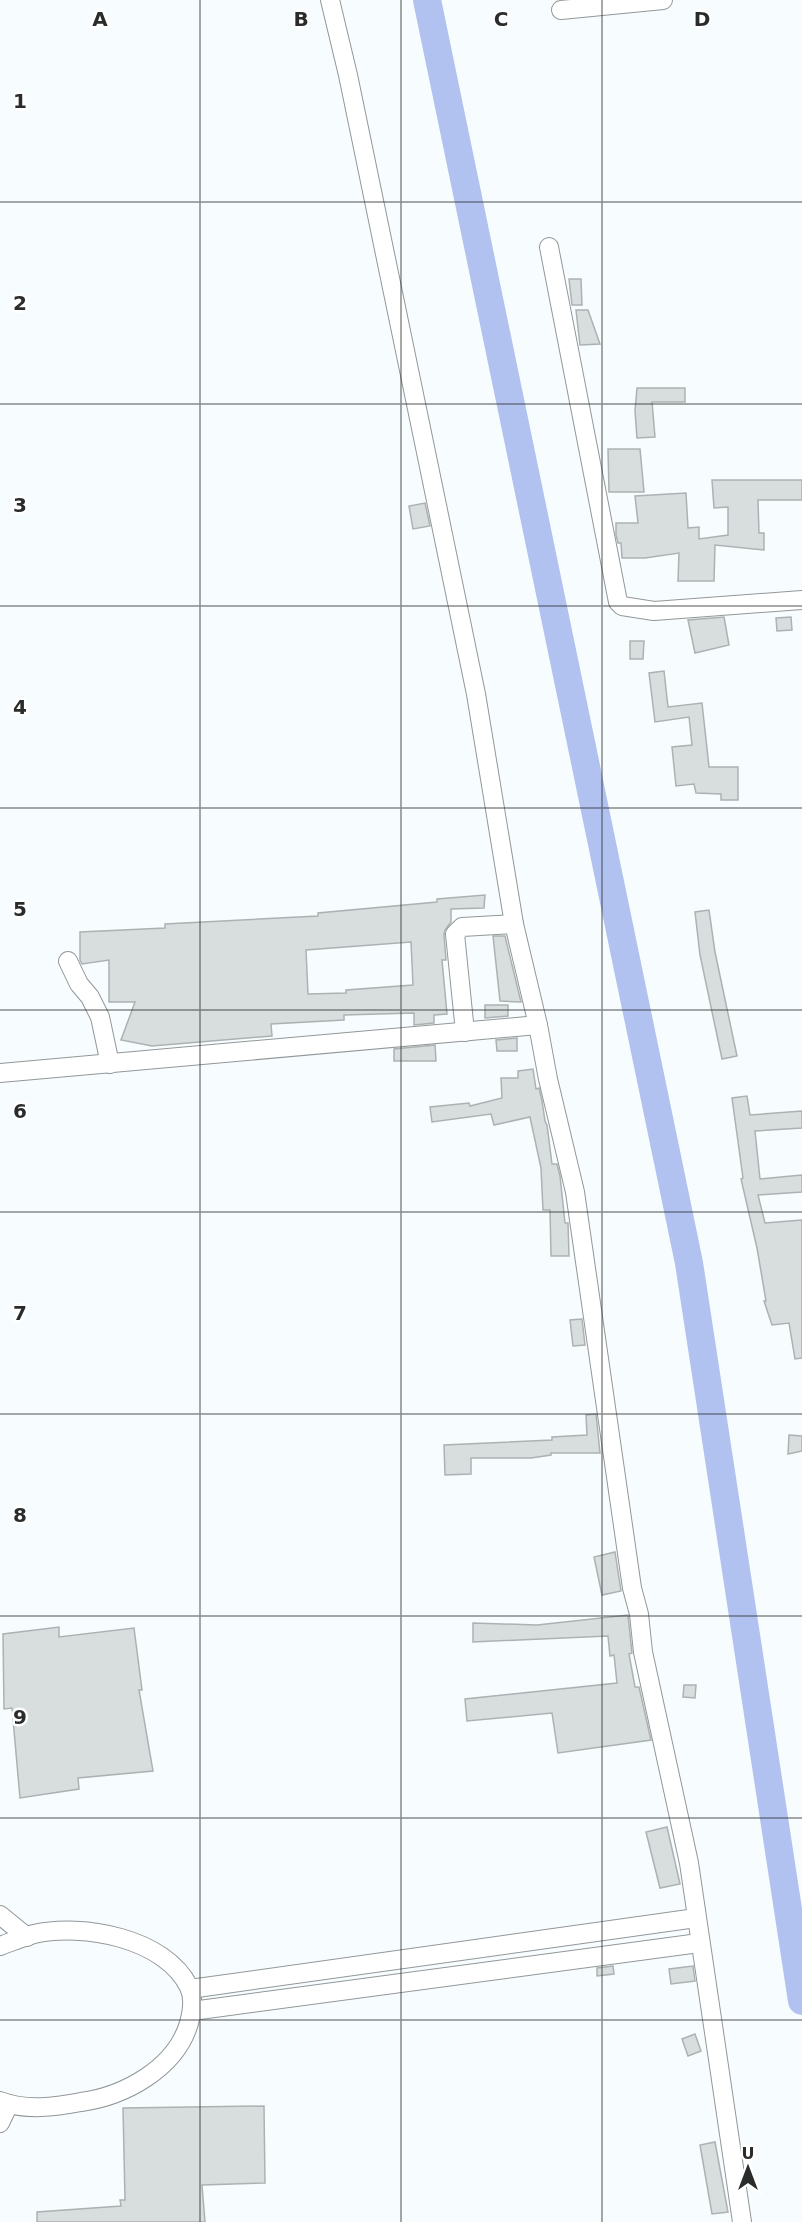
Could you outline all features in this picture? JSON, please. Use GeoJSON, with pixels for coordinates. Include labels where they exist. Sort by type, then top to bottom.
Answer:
{"type":"FeatureCollection","features":[{"type":"Feature","properties":{"kind":"street"},"geometry":{"type":"LineString","coordinates":[[330,0],[348,75],[476,694],[514,924],[575,1192],[632,1588],[639,1614],[643,1652],[689,1863],[742,2222]]}},
{"type":"Feature","properties":{"kind":"street"},"geometry":{"type":"LineString","coordinates":[[561,10],[663,0]]}},
{"type":"Feature","properties":{"kind":"street"},"geometry":{"type":"LineString","coordinates":[[549,246],[618,602],[622,606],[654,611],[802,600]]}},
{"type":"Feature","properties":{"kind":"street"},"geometry":{"type":"LineString","coordinates":[[465,1032],[455,934],[462,927],[514,924]]}},
{"type":"Feature","properties":{"kind":"street"},"geometry":{"type":"LineString","coordinates":[[68,961],[100,1017],[110,1064]]}},
{"type":"Feature","properties":{"kind":"street"},"geometry":{"type":"LineString","coordinates":[[0,1073],[538,1025]]}},
{"type":"Feature","properties":{"kind":"street"},"geometry":{"type":"LineString","coordinates":[[0,1915],[27,1937]]}},
{"type":"Feature","properties":{"kind":"street"},"geometry":{"type":"LineString","coordinates":[[190,1989],[696,1918]]}},
{"type":"Feature","properties":{"kind":"street"},"geometry":{"type":"LineString","coordinates":[[0,1947],[35,1934],[75,1930],[113,1936],[143,1945],[170,1965],[190,1989],[192,2011],[179,2048],[158,2068],[127,2089],[92,2101],[56,2106],[25,2106],[4,2102],[0,2123]]}},
{"type":"Feature","properties":{"kind":"street"},"geometry":{"type":"LineString","coordinates":[[192,2011],[699,1943]]}},
{"type":"Feature","properties":{"kind":"building"},"geometry":{"type":"Polygon","coordinates":[[[569,279],[581,279],[582,305],[572,305],[569,279]]]}},
{"type":"Feature","properties":{"kind":"building"},"geometry":{"type":"Polygon","coordinates":[[[576,310],[588,310],[600,344],[580,345],[576,310]]]}},
{"type":"Feature","properties":{"kind":"building"},"geometry":{"type":"Polygon","coordinates":[[[637,388],[685,388],[685,402],[652,402],[655,437],[637,438],[635,411],[637,388]]]}},
{"type":"Feature","properties":{"kind":"building"},"geometry":{"type":"Polygon","coordinates":[[[608,449],[640,449],[644,492],[609,492],[608,449]]]}},
{"type":"Feature","properties":{"kind":"building"},"geometry":{"type":"Polygon","coordinates":[[[712,480],[802,480],[802,500],[758,500],[759,533],[764,533],[764,550],[715,545],[714,581],[678,581],[679,553],[645,558],[622,558],[621,543],[618,543],[616,535],[616,523],[638,523],[635,496],[686,493],[688,528],[699,527],[699,539],[728,535],[728,507],[714,508],[712,480]]]}},
{"type":"Feature","properties":{"kind":"building"},"geometry":{"type":"Polygon","coordinates":[[[425,503],[430,526],[413,529],[409,506],[425,503]]]}},
{"type":"Feature","properties":{"kind":"building"},"geometry":{"type":"Polygon","coordinates":[[[724,617],[729,645],[695,653],[688,620],[724,617]]]}},
{"type":"Feature","properties":{"kind":"building"},"geometry":{"type":"Polygon","coordinates":[[[791,617],[792,630],[777,631],[776,618],[791,617]]]}},
{"type":"Feature","properties":{"kind":"building"},"geometry":{"type":"Polygon","coordinates":[[[630,641],[644,641],[643,659],[630,659],[630,641]]]}},
{"type":"Feature","properties":{"kind":"building"},"geometry":{"type":"Polygon","coordinates":[[[664,671],[668,707],[702,703],[709,767],[738,767],[738,800],[721,800],[721,794],[696,793],[694,784],[676,786],[672,747],[692,745],[689,717],[655,722],[649,673],[664,671]]]}},
{"type":"Feature","properties":{"kind":"building"},"geometry":{"type":"Polygon","coordinates":[[[485,895],[484,908],[451,909],[451,922],[444,935],[446,960],[442,960],[447,1014],[434,1015],[434,1023],[414,1025],[414,1013],[344,1015],[344,1020],[271,1024],[272,1036],[152,1046],[121,1040],[135,1002],[109,1002],[109,960],[82,964],[80,960],[80,932],[165,928],[165,924],[318,916],[318,913],[437,902],[437,899],[485,895]],[[411,942],[306,950],[308,994],[346,993],[346,990],[413,985],[411,942]]]}},
{"type":"Feature","properties":{"kind":"building"},"geometry":{"type":"Polygon","coordinates":[[[709,910],[715,952],[737,1056],[722,1059],[700,955],[695,912],[709,910]]]}},
{"type":"Feature","properties":{"kind":"building"},"geometry":{"type":"Polygon","coordinates":[[[493,936],[505,936],[521,1002],[500,1001],[493,936]]]}},
{"type":"Feature","properties":{"kind":"building"},"geometry":{"type":"Polygon","coordinates":[[[485,1005],[508,1005],[508,1016],[485,1018],[485,1005]]]}},
{"type":"Feature","properties":{"kind":"building"},"geometry":{"type":"Polygon","coordinates":[[[517,1038],[517,1051],[497,1051],[496,1040],[517,1038]]]}},
{"type":"Feature","properties":{"kind":"building"},"geometry":{"type":"Polygon","coordinates":[[[435,1045],[436,1061],[394,1061],[394,1049],[435,1045]]]}},
{"type":"Feature","properties":{"kind":"building"},"geometry":{"type":"Polygon","coordinates":[[[533,1069],[536,1089],[539,1088],[547,1125],[552,1164],[557,1164],[560,1176],[565,1223],[568,1223],[569,1256],[551,1256],[550,1210],[543,1210],[541,1168],[530,1117],[494,1125],[491,1114],[432,1122],[430,1107],[469,1103],[470,1106],[502,1098],[501,1078],[518,1078],[518,1071],[533,1069]]]}},
{"type":"Feature","properties":{"kind":"building"},"geometry":{"type":"Polygon","coordinates":[[[747,1096],[750,1115],[802,1111],[802,1128],[755,1131],[760,1179],[802,1175],[802,1192],[758,1195],[765,1223],[802,1220],[802,1358],[795,1359],[789,1323],[772,1325],[764,1301],[766,1301],[757,1248],[741,1179],[743,1178],[732,1098],[747,1096]]]}},
{"type":"Feature","properties":{"kind":"building"},"geometry":{"type":"Polygon","coordinates":[[[582,1319],[585,1345],[573,1346],[570,1320],[582,1319]]]}},
{"type":"Feature","properties":{"kind":"building"},"geometry":{"type":"Polygon","coordinates":[[[596,1414],[600,1453],[551,1453],[551,1455],[531,1458],[471,1458],[471,1474],[445,1475],[444,1445],[552,1440],[552,1437],[587,1435],[586,1415],[596,1414]]]}},
{"type":"Feature","properties":{"kind":"building"},"geometry":{"type":"Polygon","coordinates":[[[789,1435],[802,1436],[802,1451],[788,1454],[789,1435]]]}},
{"type":"Feature","properties":{"kind":"building"},"geometry":{"type":"Polygon","coordinates":[[[615,1552],[621,1591],[602,1595],[594,1557],[615,1552]]]}},
{"type":"Feature","properties":{"kind":"building"},"geometry":{"type":"Polygon","coordinates":[[[628,1615],[632,1653],[629,1654],[635,1687],[639,1687],[651,1740],[558,1753],[552,1713],[467,1721],[465,1699],[617,1683],[614,1655],[610,1656],[608,1636],[473,1642],[473,1623],[537,1625],[628,1615]]]}},
{"type":"Feature","properties":{"kind":"building"},"geometry":{"type":"Polygon","coordinates":[[[59,1627],[59,1637],[134,1628],[142,1690],[139,1690],[153,1771],[78,1778],[79,1789],[20,1798],[12,1708],[4,1709],[3,1634],[59,1627]]]}},
{"type":"Feature","properties":{"kind":"building"},"geometry":{"type":"Polygon","coordinates":[[[684,1685],[696,1685],[695,1698],[683,1697],[684,1685]]]}},
{"type":"Feature","properties":{"kind":"building"},"geometry":{"type":"Polygon","coordinates":[[[667,1827],[680,1884],[660,1888],[646,1832],[667,1827]]]}},
{"type":"Feature","properties":{"kind":"building"},"geometry":{"type":"Polygon","coordinates":[[[613,1966],[614,1974],[597,1976],[597,1968],[613,1966]]]}},
{"type":"Feature","properties":{"kind":"building"},"geometry":{"type":"Polygon","coordinates":[[[693,1966],[695,1981],[671,1984],[669,1969],[693,1966]]]}},
{"type":"Feature","properties":{"kind":"building"},"geometry":{"type":"Polygon","coordinates":[[[695,2034],[701,2051],[688,2056],[682,2039],[695,2034]]]}},
{"type":"Feature","properties":{"kind":"building"},"geometry":{"type":"Polygon","coordinates":[[[264,2106],[265,2183],[202,2185],[205,2222],[37,2222],[37,2212],[121,2206],[120,2200],[125,2200],[123,2108],[264,2106]]]}},
{"type":"Feature","properties":{"kind":"building"},"geometry":{"type":"Polygon","coordinates":[[[715,2142],[728,2212],[712,2214],[700,2145],[715,2142]]]}},
{"type":"Feature","properties":{"kind":"waterway"},"geometry":{"type":"LineString","coordinates":[[427,0],[689,1263],[802,2001]]}}]}
